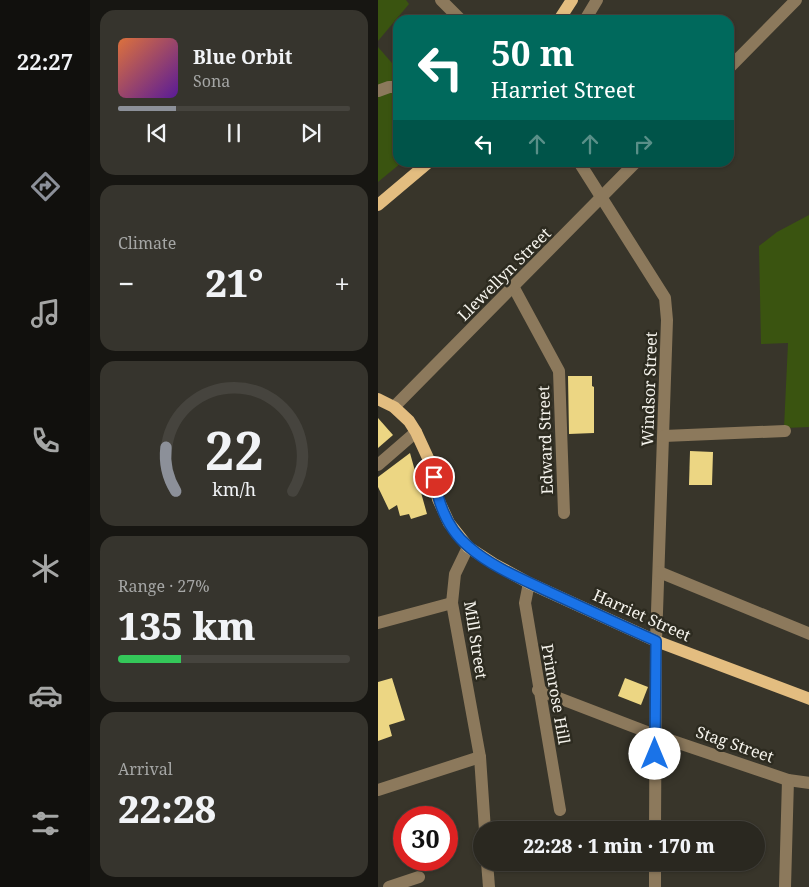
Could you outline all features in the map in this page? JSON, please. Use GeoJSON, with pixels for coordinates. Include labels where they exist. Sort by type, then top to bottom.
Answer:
{"type":"FeatureCollection","features":[{"type":"Feature","properties":{"kind":"main road"},"geometry":{"type":"LineString","coordinates":[[562,15],[572,0]]}},
{"type":"Feature","properties":{"kind":"main road"},"geometry":{"type":"LineString","coordinates":[[378,205],[423,167]]}},
{"type":"Feature","properties":{"kind":"main road"},"geometry":{"type":"LineString","coordinates":[[378,399],[394,407],[409,421],[416,432],[428,458],[438,498],[445,515],[468,547]]}},
{"type":"Feature","properties":{"kind":"main road","name":"Harriet Street"},"geometry":{"type":"LineString","coordinates":[[468,547],[529,583],[656,641],[810,699]]}},
{"type":"Feature","properties":{"kind":"street"},"geometry":{"type":"LineString","coordinates":[[441,0],[456,15]]}},
{"type":"Feature","properties":{"kind":"street"},"geometry":{"type":"LineString","coordinates":[[588,15],[597,0]]}},
{"type":"Feature","properties":{"kind":"street"},"geometry":{"type":"LineString","coordinates":[[734,63],[796,0]]}},
{"type":"Feature","properties":{"kind":"street"},"geometry":{"type":"LineString","coordinates":[[378,91],[393,87]]}},
{"type":"Feature","properties":{"kind":"street","name":"Windsor Street"},"geometry":{"type":"LineString","coordinates":[[582,167],[665,298],[667,320],[664,436],[656,641],[655,821]]}},
{"type":"Feature","properties":{"kind":"street","name":"Llewellyn Street"},"geometry":{"type":"LineString","coordinates":[[394,407],[514,288],[631,167]]}},
{"type":"Feature","properties":{"kind":"street","name":"Edward Street"},"geometry":{"type":"LineString","coordinates":[[514,288],[559,371],[564,514]]}},
{"type":"Feature","properties":{"kind":"street"},"geometry":{"type":"LineString","coordinates":[[664,436],[786,431]]}},
{"type":"Feature","properties":{"kind":"street"},"geometry":{"type":"LineString","coordinates":[[378,465],[416,432]]}},
{"type":"Feature","properties":{"kind":"street","name":"Mill Street"},"geometry":{"type":"LineString","coordinates":[[468,547],[455,574],[452,603],[480,757],[484,821]]}},
{"type":"Feature","properties":{"kind":"street"},"geometry":{"type":"LineString","coordinates":[[659,572],[810,634]]}},
{"type":"Feature","properties":{"kind":"street","name":"Primrose Hill"},"geometry":{"type":"LineString","coordinates":[[529,583],[525,603],[538,690],[560,810]]}},
{"type":"Feature","properties":{"kind":"street"},"geometry":{"type":"LineString","coordinates":[[378,623],[452,603]]}},
{"type":"Feature","properties":{"kind":"street","name":"Stag Street"},"geometry":{"type":"LineString","coordinates":[[538,690],[655,734],[788,780],[810,784]]}},
{"type":"Feature","properties":{"kind":"street"},"geometry":{"type":"LineString","coordinates":[[378,790],[480,757]]}},
{"type":"Feature","properties":{"kind":"street"},"geometry":{"type":"LineString","coordinates":[[785,887],[788,780]]}},
{"type":"Feature","properties":{"kind":"street"},"geometry":{"type":"LineString","coordinates":[[488,871],[489,887]]}},
{"type":"Feature","properties":{"kind":"street"},"geometry":{"type":"LineString","coordinates":[[655,871],[655,887]]}},
{"type":"Feature","properties":{"kind":"street"},"geometry":{"type":"LineString","coordinates":[[389,887],[418,877]]}},
{"type":"Feature","properties":{"kind":"green space"},"geometry":{"type":"Polygon","coordinates":[[[378,0],[406,0],[409,4],[400,15],[393,15],[393,23],[378,41],[378,0]]]}},
{"type":"Feature","properties":{"kind":"green space"},"geometry":{"type":"Polygon","coordinates":[[[378,47],[393,64],[393,167],[396,167],[378,182],[378,47]]]}},
{"type":"Feature","properties":{"kind":"green space"},"geometry":{"type":"Polygon","coordinates":[[[809,215],[809,427],[784,428],[788,343],[761,344],[759,246],[777,232],[809,215]]]}},
{"type":"Feature","properties":{"kind":"building"},"geometry":{"type":"Polygon","coordinates":[[[568,376],[592,376],[592,386],[594,387],[594,433],[569,434],[568,376]]]}},
{"type":"Feature","properties":{"kind":"building"},"geometry":{"type":"Polygon","coordinates":[[[378,418],[393,435],[378,448],[378,418]]]}},
{"type":"Feature","properties":{"kind":"building"},"geometry":{"type":"Polygon","coordinates":[[[690,451],[713,452],[712,485],[689,485],[690,451]]]}},
{"type":"Feature","properties":{"kind":"building"},"geometry":{"type":"Polygon","coordinates":[[[410,453],[427,514],[411,519],[409,514],[400,516],[397,505],[389,510],[378,487],[378,477],[410,453]]]}},
{"type":"Feature","properties":{"kind":"building"},"geometry":{"type":"Polygon","coordinates":[[[392,678],[405,720],[389,725],[392,736],[378,741],[378,682],[392,678]]]}},
{"type":"Feature","properties":{"kind":"building"},"geometry":{"type":"Polygon","coordinates":[[[625,678],[648,687],[641,705],[618,696],[625,678]]]}},
{"type":"Feature","properties":{"kind":"route"},"geometry":{"type":"LineString","coordinates":[[434,477],[438,498],[449,523],[468,547],[529,583],[656,641],[655,754]]}}]}
